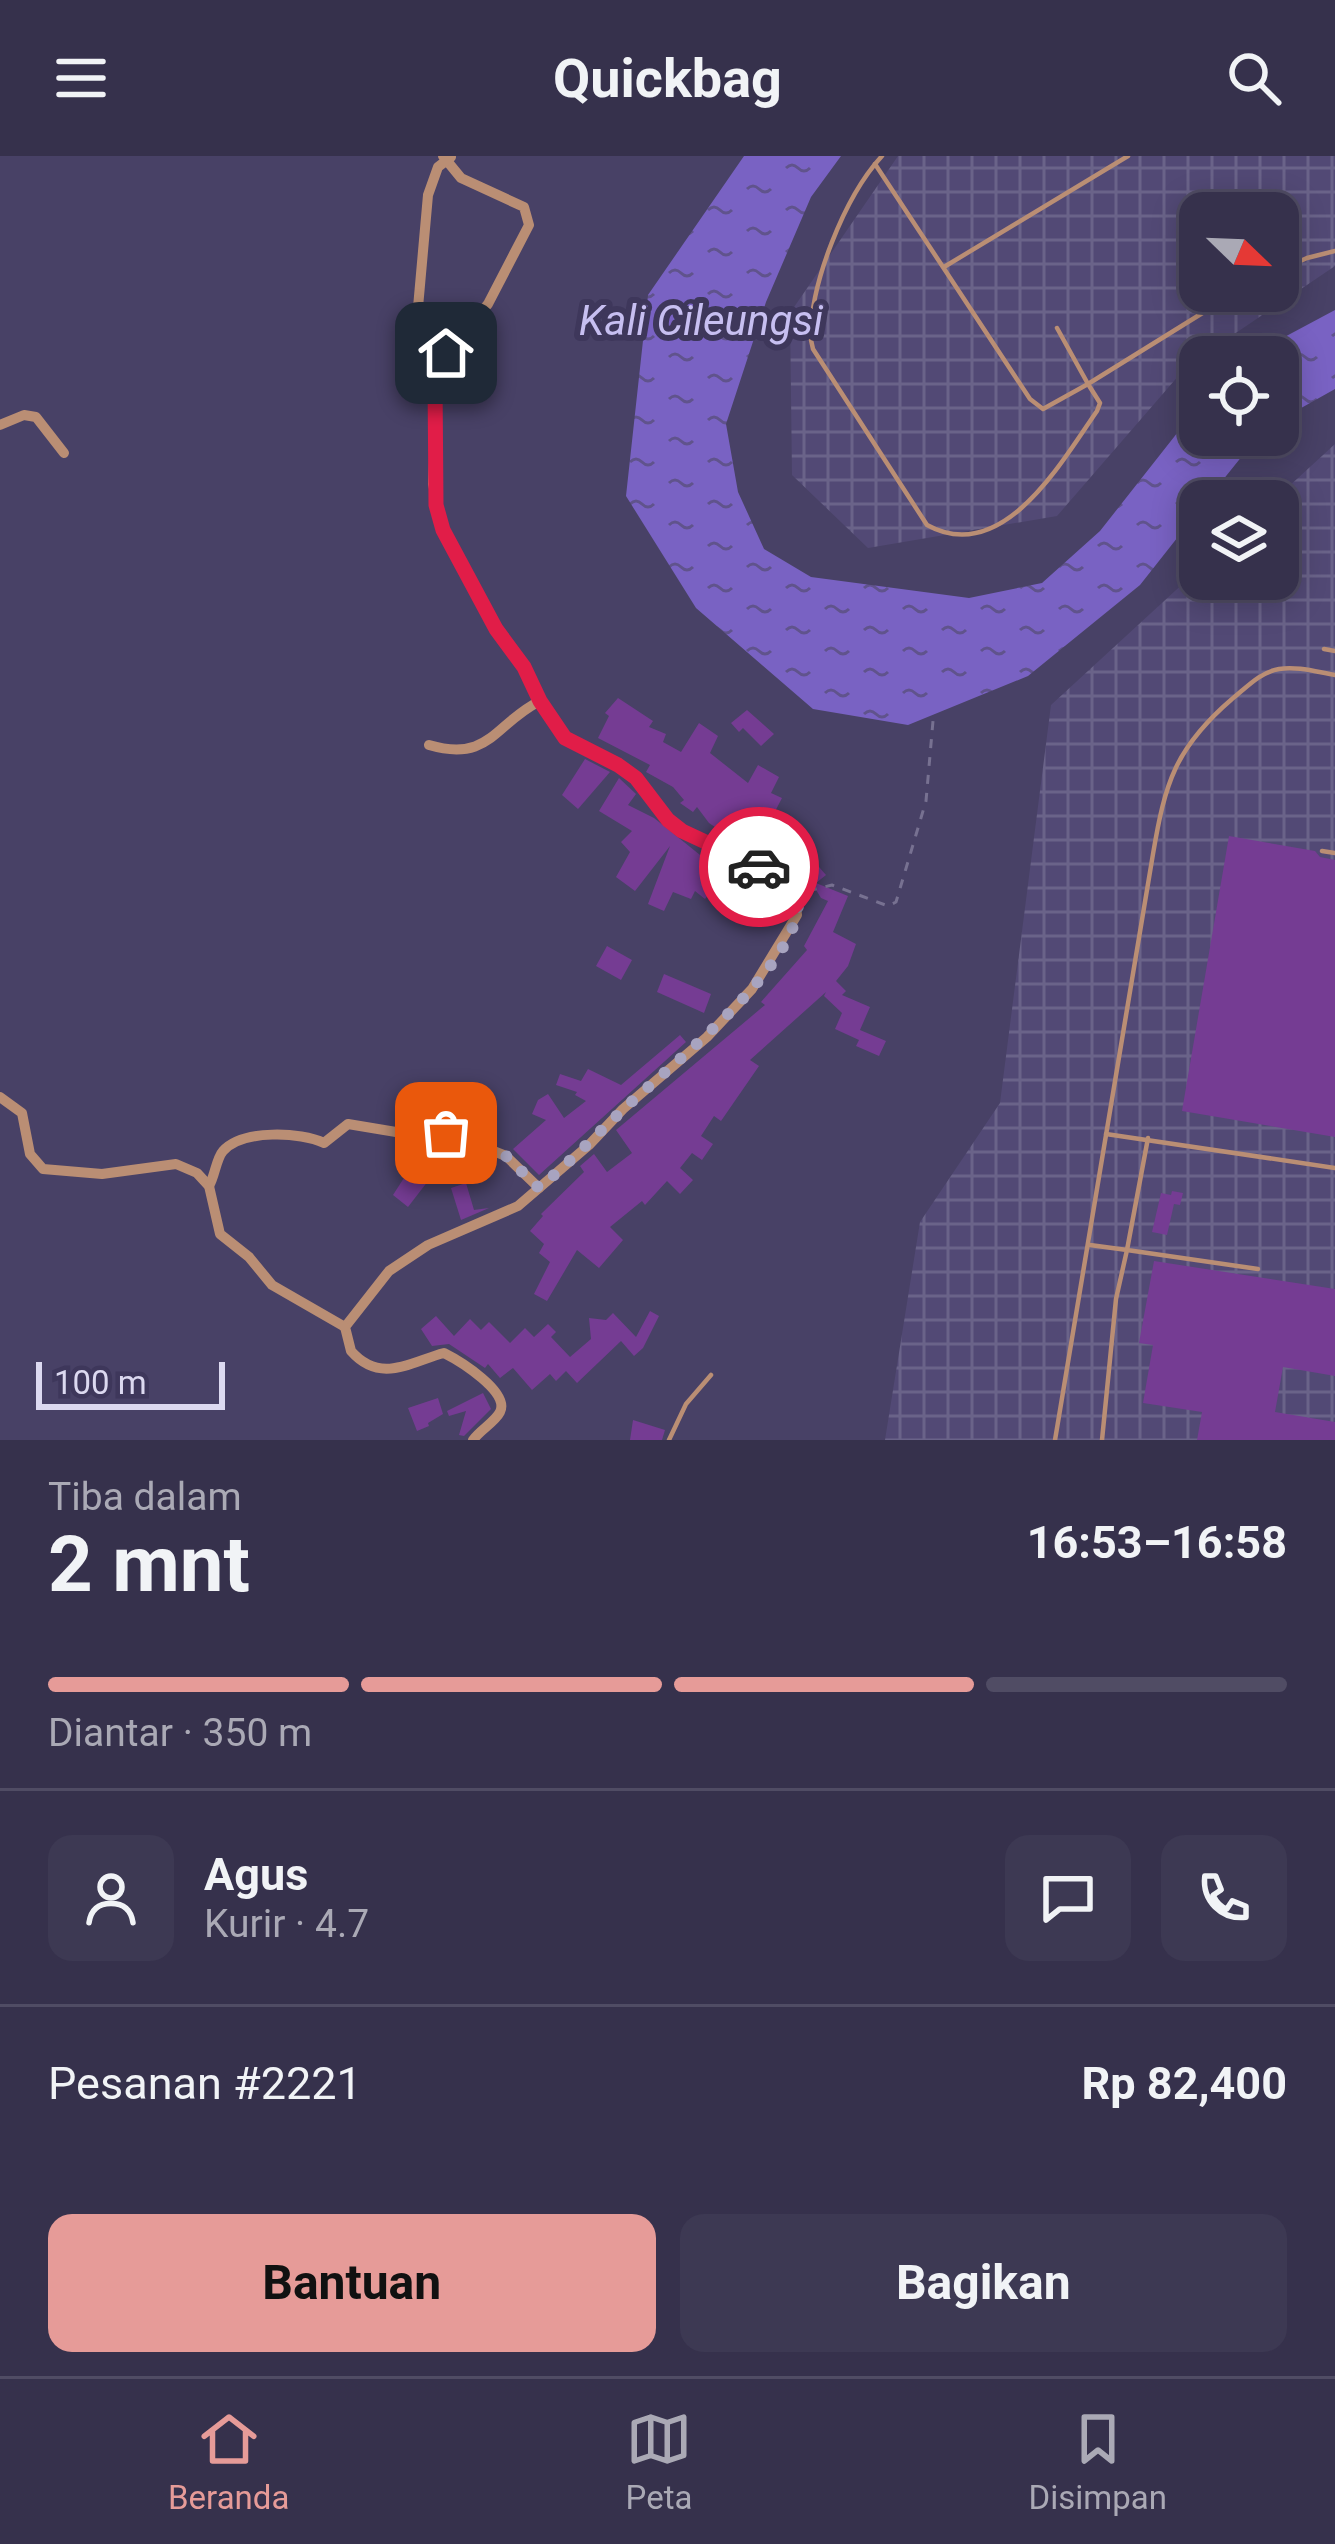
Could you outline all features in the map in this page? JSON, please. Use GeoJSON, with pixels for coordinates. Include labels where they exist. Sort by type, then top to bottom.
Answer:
{"type":"FeatureCollection","features":[{"type":"Feature","properties":{"kind":"street"},"geometry":{"type":"LineString","coordinates":[[345,1327],[376,1285],[404,1260],[518,1206],[707,1037],[752,989],[795,921],[795,897],[773,874],[668,820],[636,778],[565,738],[496,629],[443,530],[433,484],[438,365],[488,304],[529,219],[517,202],[460,178],[447,158],[432,177],[428,195],[416,330]]}},
{"type":"Feature","properties":{"kind":"street"},"geometry":{"type":"LineString","coordinates":[[0,425],[24,415],[36,417],[64,453]]}},
{"type":"Feature","properties":{"kind":"street"},"geometry":{"type":"LineString","coordinates":[[429,745],[456,751],[482,744],[540,701]]}},
{"type":"Feature","properties":{"kind":"street"},"geometry":{"type":"LineString","coordinates":[[0,1097],[22,1114],[30,1154],[43,1169],[102,1174],[176,1163],[197,1172],[209,1186],[220,1234],[249,1257],[272,1285],[345,1327],[351,1351],[374,1366],[412,1368],[444,1353],[497,1389],[500,1412],[473,1440]]}},
{"type":"Feature","properties":{"kind":"street"},"geometry":{"type":"LineString","coordinates":[[209,1186],[224,1150],[243,1139],[308,1135],[324,1143],[348,1124],[396,1132],[439,1130],[506,1156],[539,1188]]}},
{"type":"Feature","properties":{"kind":"lane"},"geometry":{"type":"LineString","coordinates":[[882,156],[846,209],[829,248],[813,349],[927,525],[954,535],[985,530],[1019,513],[1045,487],[1097,411],[1100,403],[1057,328]]}},
{"type":"Feature","properties":{"kind":"lane"},"geometry":{"type":"LineString","coordinates":[[944,267],[1128,156]]}},
{"type":"Feature","properties":{"kind":"lane"},"geometry":{"type":"LineString","coordinates":[[875,164],[1036,406],[1050,407],[1204,312]]}},
{"type":"Feature","properties":{"kind":"lane"},"geometry":{"type":"LineString","coordinates":[[1299,261],[1335,251]]}},
{"type":"Feature","properties":{"kind":"lane"},"geometry":{"type":"LineString","coordinates":[[1324,649],[1335,651]]}},
{"type":"Feature","properties":{"kind":"lane"},"geometry":{"type":"LineString","coordinates":[[1055,1440],[1163,795],[1173,765],[1192,737],[1257,678],[1274,669],[1294,668],[1335,675]]}},
{"type":"Feature","properties":{"kind":"lane"},"geometry":{"type":"LineString","coordinates":[[1322,851],[1335,853]]}},
{"type":"Feature","properties":{"kind":"lane"},"geometry":{"type":"LineString","coordinates":[[1106,1134],[1335,1168]]}},
{"type":"Feature","properties":{"kind":"lane"},"geometry":{"type":"LineString","coordinates":[[1102,1440],[1116,1299],[1148,1138]]}},
{"type":"Feature","properties":{"kind":"lane"},"geometry":{"type":"LineString","coordinates":[[1090,1244],[1258,1269]]}},
{"type":"Feature","properties":{"kind":"lane"},"geometry":{"type":"LineString","coordinates":[[669,1440],[686,1404],[711,1375]]}},
{"type":"Feature","properties":{"kind":"path"},"geometry":{"type":"LineString","coordinates":[[795,897],[823,884],[888,906],[896,902],[926,801],[933,722]]}},
{"type":"Feature","properties":{"kind":"shaded area"},"geometry":{"type":"Polygon","coordinates":[[[898,156],[1335,156],[1335,266],[1299,290],[1299,192],[1179,192],[1179,312],[1267,312],[1231,336],[1179,336],[1179,375],[1057,516],[868,548],[792,475],[790,313],[898,156]]]}},
{"type":"Feature","properties":{"kind":"shaded area"},"geometry":{"type":"Polygon","coordinates":[[[1335,444],[1335,1440],[885,1440],[920,1222],[1000,1103],[1051,705],[1179,587],[1179,600],[1299,600],[1296,480],[1335,444]]]}},
{"type":"Feature","properties":{"kind":"water","name":"Kali Cileungsi"},"geometry":{"type":"Polygon","coordinates":[[[744,156],[841,156],[811,197],[766,302],[726,424],[738,492],[764,549],[811,577],[969,598],[1042,583],[1100,531],[1179,431],[1179,456],[1242,456],[1223,480],[1179,480],[1179,536],[1140,585],[1028,676],[908,725],[813,709],[696,608],[626,496],[648,295],[744,156]]]}},
{"type":"Feature","properties":{"kind":"water"},"geometry":{"type":"Polygon","coordinates":[[[1335,310],[1335,389],[1299,409],[1299,336],[1286,336],[1335,310]]]}},
{"type":"Feature","properties":{"kind":"building"},"geometry":{"type":"Polygon","coordinates":[[[618,698],[653,721],[649,727],[666,734],[663,742],[681,752],[699,723],[718,736],[710,753],[748,783],[758,765],[779,777],[771,793],[782,798],[769,823],[765,821],[746,848],[709,823],[697,807],[693,812],[680,803],[684,800],[673,787],[646,772],[650,765],[598,738],[609,716],[605,713],[618,698]]]}},
{"type":"Feature","properties":{"kind":"building"},"geometry":{"type":"Polygon","coordinates":[[[747,710],[774,734],[761,746],[731,723],[747,710]]]}},
{"type":"Feature","properties":{"kind":"building"},"geometry":{"type":"Polygon","coordinates":[[[585,759],[610,772],[578,809],[562,795],[585,759]]]}},
{"type":"Feature","properties":{"kind":"building"},"geometry":{"type":"Polygon","coordinates":[[[619,778],[636,794],[628,805],[654,818],[710,863],[714,857],[732,866],[705,899],[695,891],[691,899],[673,892],[664,911],[648,904],[670,846],[635,891],[616,877],[630,852],[621,842],[632,831],[599,811],[619,778]]]}},
{"type":"Feature","properties":{"kind":"building"},"geometry":{"type":"Polygon","coordinates":[[[1229,836],[1315,851],[1335,860],[1335,1137],[1182,1111],[1229,836]]]}},
{"type":"Feature","properties":{"kind":"building"},"geometry":{"type":"Polygon","coordinates":[[[819,867],[826,875],[816,883],[848,896],[833,932],[856,944],[836,981],[846,991],[842,995],[870,1007],[860,1030],[886,1041],[879,1056],[835,1029],[842,1013],[824,996],[826,992],[750,1060],[759,1066],[721,1121],[714,1116],[701,1136],[713,1144],[702,1160],[692,1153],[680,1168],[693,1180],[680,1194],[667,1181],[645,1205],[642,1201],[610,1227],[623,1240],[599,1268],[577,1250],[547,1301],[534,1294],[550,1262],[539,1253],[544,1244],[530,1231],[541,1214],[584,1172],[580,1166],[594,1154],[607,1172],[632,1153],[616,1130],[765,1005],[761,1002],[807,950],[804,946],[828,901],[807,875],[819,867]]]}},
{"type":"Feature","properties":{"kind":"building"},"geometry":{"type":"Polygon","coordinates":[[[607,946],[632,960],[621,980],[596,966],[607,946]]]}},
{"type":"Feature","properties":{"kind":"building"},"geometry":{"type":"Polygon","coordinates":[[[664,974],[711,994],[704,1013],[657,992],[664,974]]]}},
{"type":"Feature","properties":{"kind":"building"},"geometry":{"type":"Polygon","coordinates":[[[680,1035],[686,1042],[539,1175],[513,1149],[546,1120],[532,1114],[538,1100],[548,1094],[564,1118],[586,1101],[577,1092],[556,1085],[560,1074],[581,1081],[588,1069],[621,1085],[680,1035]]]}},
{"type":"Feature","properties":{"kind":"building"},"geometry":{"type":"Polygon","coordinates":[[[429,1139],[455,1146],[408,1207],[393,1195],[429,1139]]]}},
{"type":"Feature","properties":{"kind":"building"},"geometry":{"type":"Polygon","coordinates":[[[466,1183],[474,1210],[489,1208],[461,1220],[451,1188],[466,1183]]]}},
{"type":"Feature","properties":{"kind":"building"},"geometry":{"type":"Polygon","coordinates":[[[1172,1191],[1183,1193],[1180,1205],[1174,1204],[1167,1235],[1152,1232],[1161,1193],[1171,1195],[1172,1191]]]}},
{"type":"Feature","properties":{"kind":"building"},"geometry":{"type":"Polygon","coordinates":[[[1154,1261],[1335,1289],[1335,1376],[1283,1367],[1275,1412],[1335,1422],[1335,1440],[1197,1440],[1202,1412],[1143,1403],[1153,1345],[1139,1343],[1154,1261]]]}},
{"type":"Feature","properties":{"kind":"building"},"geometry":{"type":"Polygon","coordinates":[[[650,1311],[659,1316],[634,1356],[621,1341],[577,1383],[566,1371],[556,1381],[550,1374],[532,1390],[513,1368],[500,1378],[488,1364],[485,1368],[449,1344],[432,1346],[421,1329],[436,1316],[454,1336],[470,1319],[481,1330],[489,1322],[510,1343],[525,1328],[534,1337],[548,1324],[556,1332],[551,1337],[570,1357],[591,1339],[589,1318],[606,1320],[613,1313],[636,1337],[650,1311]]]}},
{"type":"Feature","properties":{"kind":"building"},"geometry":{"type":"Polygon","coordinates":[[[483,1393],[491,1409],[464,1436],[459,1435],[466,1411],[449,1416],[447,1411],[483,1393]]]}},
{"type":"Feature","properties":{"kind":"building"},"geometry":{"type":"Polygon","coordinates":[[[438,1398],[443,1414],[417,1431],[408,1408],[438,1398]]]}},
{"type":"Feature","properties":{"kind":"building"},"geometry":{"type":"Polygon","coordinates":[[[633,1420],[665,1430],[662,1440],[630,1440],[633,1420]]]}},
{"type":"Feature","properties":{"kind":"way so far"},"geometry":{"type":"LineString","coordinates":[[446,1133],[506,1156],[539,1188],[707,1037],[752,989],[795,921],[798,905],[787,886],[759,867]]}},
{"type":"Feature","properties":{"kind":"route"},"geometry":{"type":"LineString","coordinates":[[446,353],[435,379],[436,505],[443,530],[496,629],[565,738],[636,778],[682,831],[759,867]]}}]}
